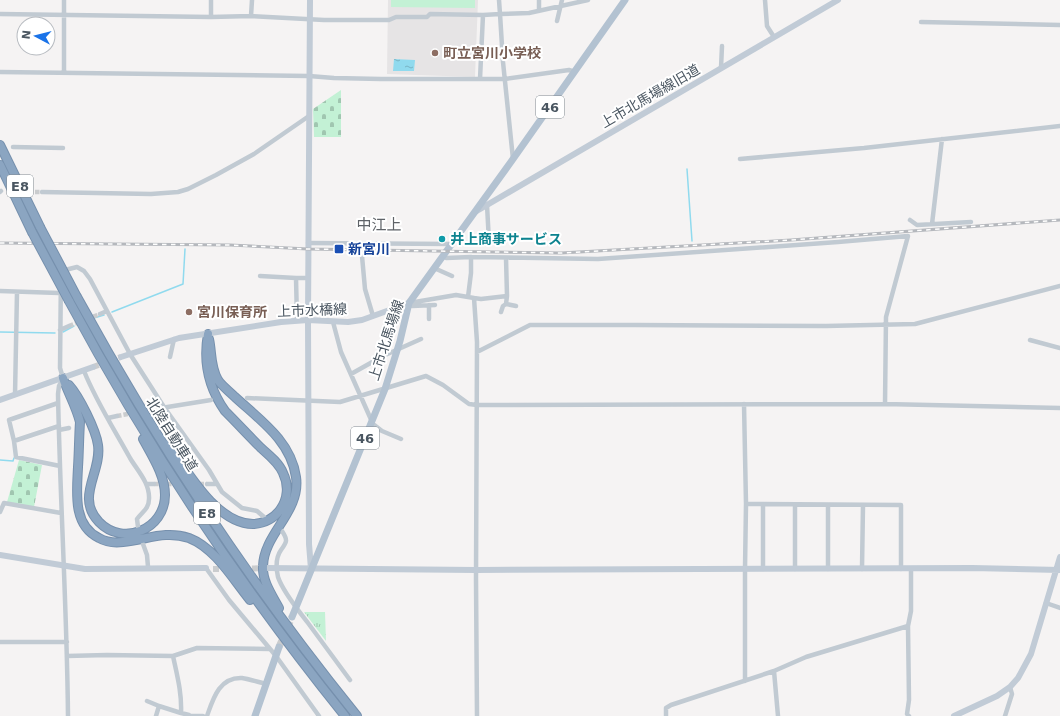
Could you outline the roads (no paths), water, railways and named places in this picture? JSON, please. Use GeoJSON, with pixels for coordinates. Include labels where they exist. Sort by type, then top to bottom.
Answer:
{"type":"FeatureCollection","features":[{"type":"Feature","properties":{"kind":"highway","name":"北陸自動車道"},"geometry":{"type":"LineString","coordinates":[[0,145],[40,228],[77,297],[125,383],[173,462],[231,549],[310,657],[357,716]]}},
{"type":"Feature","properties":{"kind":"highway","name":"北陸自動車道"},"geometry":{"type":"LineString","coordinates":[[0,165],[32,232],[68,301],[140,426],[193,508],[274,625],[345,716]]}},
{"type":"Feature","properties":{"kind":"highway"},"geometry":{"type":"LineString","coordinates":[[125,383],[204,493],[220,510],[233,518],[246,523],[260,523],[273,517],[283,506],[286,498],[286,478],[278,464],[236,422],[217,400],[208,376],[206,348],[208,334]]}},
{"type":"Feature","properties":{"kind":"highway"},"geometry":{"type":"LineString","coordinates":[[208,334],[213,366],[219,380],[276,436],[287,449],[291,457],[296,479],[296,492],[291,507],[268,546],[264,556],[263,573],[267,587],[280,610],[338,692]]}},
{"type":"Feature","properties":{"kind":"highway"},"geometry":{"type":"LineString","coordinates":[[63,378],[72,388],[95,433],[98,445],[97,462],[89,492],[90,506],[93,513],[100,524],[112,531],[126,534],[142,531],[152,524],[163,508],[165,496],[162,479],[150,452],[96,356],[88,336]]}},
{"type":"Feature","properties":{"kind":"highway"},"geometry":{"type":"LineString","coordinates":[[63,378],[80,422],[77,501],[80,517],[86,528],[101,539],[115,543],[163,535],[180,536],[197,542],[218,560],[302,661]]}},
{"type":"Feature","properties":{"kind":"main road","name":"上市北馬場線"},"geometry":{"type":"LineString","coordinates":[[292,617],[385,388],[398,349],[409,303],[625,0]]}},
{"type":"Feature","properties":{"kind":"main road"},"geometry":{"type":"LineString","coordinates":[[256,716],[279,647]]}},
{"type":"Feature","properties":{"kind":"street"},"geometry":{"type":"LineString","coordinates":[[64,0],[64,72]]}},
{"type":"Feature","properties":{"kind":"street"},"geometry":{"type":"LineString","coordinates":[[211,0],[211,17]]}},
{"type":"Feature","properties":{"kind":"street"},"geometry":{"type":"LineString","coordinates":[[251,16],[252,0]]}},
{"type":"Feature","properties":{"kind":"street"},"geometry":{"type":"LineString","coordinates":[[310,0],[308,320],[309,544],[311,569]]}},
{"type":"Feature","properties":{"kind":"street"},"geometry":{"type":"LineString","coordinates":[[499,0],[513,159]]}},
{"type":"Feature","properties":{"kind":"street"},"geometry":{"type":"LineString","coordinates":[[539,0],[539,11]]}},
{"type":"Feature","properties":{"kind":"street"},"geometry":{"type":"LineString","coordinates":[[557,21],[562,0]]}},
{"type":"Feature","properties":{"kind":"street"},"geometry":{"type":"LineString","coordinates":[[0,14],[211,17],[251,16],[310,18],[324,20],[389,20],[396,17],[427,17],[430,14],[483,15],[529,13],[585,0]]}},
{"type":"Feature","properties":{"kind":"street"},"geometry":{"type":"LineString","coordinates":[[764,0],[767,26],[774,37]]}},
{"type":"Feature","properties":{"kind":"street","name":"上市北馬場線旧道"},"geometry":{"type":"LineString","coordinates":[[474,213],[838,0]]}},
{"type":"Feature","properties":{"kind":"street"},"geometry":{"type":"LineString","coordinates":[[480,79],[483,15]]}},
{"type":"Feature","properties":{"kind":"street"},"geometry":{"type":"LineString","coordinates":[[921,22],[1060,25]]}},
{"type":"Feature","properties":{"kind":"street"},"geometry":{"type":"LineString","coordinates":[[721,68],[722,46]]}},
{"type":"Feature","properties":{"kind":"street"},"geometry":{"type":"LineString","coordinates":[[0,72],[309,76],[374,79],[505,79],[569,70],[574,72]]}},
{"type":"Feature","properties":{"kind":"street"},"geometry":{"type":"LineString","coordinates":[[42,192],[151,194],[178,192],[188,189],[216,175],[254,154],[309,116]]}},
{"type":"Feature","properties":{"kind":"street"},"geometry":{"type":"LineString","coordinates":[[740,159],[1060,126]]}},
{"type":"Feature","properties":{"kind":"street"},"geometry":{"type":"LineString","coordinates":[[932,224],[942,139]]}},
{"type":"Feature","properties":{"kind":"street"},"geometry":{"type":"LineString","coordinates":[[13,147],[63,148]]}},
{"type":"Feature","properties":{"kind":"street"},"geometry":{"type":"LineString","coordinates":[[487,205],[489,242]]}},
{"type":"Feature","properties":{"kind":"street"},"geometry":{"type":"LineString","coordinates":[[910,220],[917,225],[971,222]]}},
{"type":"Feature","properties":{"kind":"street"},"geometry":{"type":"LineString","coordinates":[[443,256],[446,258],[598,259],[908,236],[886,317],[886,404]]}},
{"type":"Feature","properties":{"kind":"street"},"geometry":{"type":"LineString","coordinates":[[308,243],[452,244]]}},
{"type":"Feature","properties":{"kind":"street"},"geometry":{"type":"LineString","coordinates":[[362,256],[365,289],[373,316]]}},
{"type":"Feature","properties":{"kind":"street"},"geometry":{"type":"LineString","coordinates":[[468,297],[471,257]]}},
{"type":"Feature","properties":{"kind":"street"},"geometry":{"type":"LineString","coordinates":[[501,312],[503,306],[506,304],[507,296],[506,258]]}},
{"type":"Feature","properties":{"kind":"street"},"geometry":{"type":"LineString","coordinates":[[68,716],[67,642],[58,403],[59,386],[63,378],[60,368],[59,292],[61,271],[77,267],[84,271],[90,279],[130,354],[164,407],[209,470],[216,484],[235,504],[242,508],[257,511],[264,517]]}},
{"type":"Feature","properties":{"kind":"street"},"geometry":{"type":"LineString","coordinates":[[434,268],[452,276]]}},
{"type":"Feature","properties":{"kind":"street"},"geometry":{"type":"LineString","coordinates":[[260,276],[308,278]]}},
{"type":"Feature","properties":{"kind":"street"},"geometry":{"type":"LineString","coordinates":[[296,278],[297,320]]}},
{"type":"Feature","properties":{"kind":"street"},"geometry":{"type":"LineString","coordinates":[[477,352],[530,326],[635,324],[826,326],[914,324],[1060,286]]}},
{"type":"Feature","properties":{"kind":"street"},"geometry":{"type":"LineString","coordinates":[[0,291],[59,292]]}},
{"type":"Feature","properties":{"kind":"street"},"geometry":{"type":"LineString","coordinates":[[15,394],[17,292]]}},
{"type":"Feature","properties":{"kind":"street"},"geometry":{"type":"LineString","coordinates":[[409,303],[456,295],[481,299],[507,296]]}},
{"type":"Feature","properties":{"kind":"street"},"geometry":{"type":"LineString","coordinates":[[474,298],[477,323],[477,716]]}},
{"type":"Feature","properties":{"kind":"street"},"geometry":{"type":"LineString","coordinates":[[409,303],[412,306],[435,305]]}},
{"type":"Feature","properties":{"kind":"street","name":"上市水橋線"},"geometry":{"type":"LineString","coordinates":[[121,356],[174,339],[281,322],[308,320],[348,322],[373,316],[409,303]]}},
{"type":"Feature","properties":{"kind":"street"},"geometry":{"type":"LineString","coordinates":[[506,304],[516,306]]}},
{"type":"Feature","properties":{"kind":"street"},"geometry":{"type":"LineString","coordinates":[[429,305],[429,319]]}},
{"type":"Feature","properties":{"kind":"street"},"geometry":{"type":"LineString","coordinates":[[100,314],[107,312]]}},
{"type":"Feature","properties":{"kind":"street"},"geometry":{"type":"LineString","coordinates":[[333,322],[342,352],[373,424],[382,431],[401,439]]}},
{"type":"Feature","properties":{"kind":"street"},"geometry":{"type":"LineString","coordinates":[[60,330],[69,326]]}},
{"type":"Feature","properties":{"kind":"street"},"geometry":{"type":"LineString","coordinates":[[170,357],[174,339]]}},
{"type":"Feature","properties":{"kind":"street"},"geometry":{"type":"LineString","coordinates":[[351,374],[383,356],[421,339]]}},
{"type":"Feature","properties":{"kind":"street"},"geometry":{"type":"LineString","coordinates":[[1030,340],[1060,348]]}},
{"type":"Feature","properties":{"kind":"street"},"geometry":{"type":"LineString","coordinates":[[0,400],[93,367]]}},
{"type":"Feature","properties":{"kind":"street"},"geometry":{"type":"LineString","coordinates":[[84,371],[132,462],[147,484],[149,499],[147,508],[138,519],[138,527]]}},
{"type":"Feature","properties":{"kind":"street"},"geometry":{"type":"LineString","coordinates":[[246,398],[336,403],[426,376],[443,385],[470,404],[477,405],[886,404],[1060,408]]}},
{"type":"Feature","properties":{"kind":"street"},"geometry":{"type":"LineString","coordinates":[[155,409],[211,400]]}},
{"type":"Feature","properties":{"kind":"street"},"geometry":{"type":"LineString","coordinates":[[58,403],[9,420],[16,457],[60,466]]}},
{"type":"Feature","properties":{"kind":"street"},"geometry":{"type":"LineString","coordinates":[[744,404],[746,504],[745,681]]}},
{"type":"Feature","properties":{"kind":"street"},"geometry":{"type":"LineString","coordinates":[[108,418],[117,416]]}},
{"type":"Feature","properties":{"kind":"street"},"geometry":{"type":"LineString","coordinates":[[14,443],[59,428],[69,428]]}},
{"type":"Feature","properties":{"kind":"street"},"geometry":{"type":"LineString","coordinates":[[147,484],[154,484]]}},
{"type":"Feature","properties":{"kind":"street"},"geometry":{"type":"LineString","coordinates":[[207,484],[216,484]]}},
{"type":"Feature","properties":{"kind":"street"},"geometry":{"type":"LineString","coordinates":[[0,512],[2,502],[62,513]]}},
{"type":"Feature","properties":{"kind":"street"},"geometry":{"type":"LineString","coordinates":[[746,504],[902,505],[901,569]]}},
{"type":"Feature","properties":{"kind":"street"},"geometry":{"type":"LineString","coordinates":[[763,505],[763,569]]}},
{"type":"Feature","properties":{"kind":"street"},"geometry":{"type":"LineString","coordinates":[[795,505],[796,569]]}},
{"type":"Feature","properties":{"kind":"street"},"geometry":{"type":"LineString","coordinates":[[828,505],[828,569]]}},
{"type":"Feature","properties":{"kind":"street"},"geometry":{"type":"LineString","coordinates":[[862,569],[863,505]]}},
{"type":"Feature","properties":{"kind":"street"},"geometry":{"type":"LineString","coordinates":[[282,531],[286,537],[286,542],[279,555],[276,568],[282,584],[296,608],[350,680]]}},
{"type":"Feature","properties":{"kind":"street"},"geometry":{"type":"LineString","coordinates":[[143,544],[147,555],[148,567]]}},
{"type":"Feature","properties":{"kind":"street"},"geometry":{"type":"LineString","coordinates":[[0,555],[85,569],[148,567],[213,569]]}},
{"type":"Feature","properties":{"kind":"street"},"geometry":{"type":"LineString","coordinates":[[954,716],[997,696],[1010,687],[1018,678],[1031,654],[1046,603],[1058,570],[1060,557]]}},
{"type":"Feature","properties":{"kind":"street"},"geometry":{"type":"LineString","coordinates":[[206,568],[229,600],[276,656],[319,716]]}},
{"type":"Feature","properties":{"kind":"street"},"geometry":{"type":"LineString","coordinates":[[266,568],[476,570],[972,568],[1058,570]]}},
{"type":"Feature","properties":{"kind":"street"},"geometry":{"type":"LineString","coordinates":[[909,716],[907,714],[909,700],[908,626],[911,611],[911,569]]}},
{"type":"Feature","properties":{"kind":"street"},"geometry":{"type":"LineString","coordinates":[[1046,603],[1060,608]]}},
{"type":"Feature","properties":{"kind":"street"},"geometry":{"type":"LineString","coordinates":[[666,716],[666,708],[671,705],[774,672],[806,657],[908,626]]}},
{"type":"Feature","properties":{"kind":"street"},"geometry":{"type":"LineString","coordinates":[[0,642],[67,642]]}},
{"type":"Feature","properties":{"kind":"street"},"geometry":{"type":"LineString","coordinates":[[67,656],[173,656],[197,648],[270,649]]}},
{"type":"Feature","properties":{"kind":"street"},"geometry":{"type":"LineString","coordinates":[[173,656],[178,677],[181,713]]}},
{"type":"Feature","properties":{"kind":"street"},"geometry":{"type":"LineString","coordinates":[[774,672],[778,716]]}},
{"type":"Feature","properties":{"kind":"street"},"geometry":{"type":"LineString","coordinates":[[207,716],[215,693],[226,681],[241,678],[266,684]]}},
{"type":"Feature","properties":{"kind":"street"},"geometry":{"type":"LineString","coordinates":[[1005,716],[1012,694],[1010,687]]}},
{"type":"Feature","properties":{"kind":"street"},"geometry":{"type":"LineString","coordinates":[[147,701],[189,716],[203,716]]}},
{"type":"Feature","properties":{"kind":"street"},"geometry":{"type":"LineString","coordinates":[[156,716],[159,706]]}},
{"type":"Feature","properties":{"kind":"water"},"geometry":{"type":"Polygon","coordinates":[[[394,59],[415,60],[414,71],[393,71],[394,59]]]}},
{"type":"Feature","properties":{"kind":"waterway"},"geometry":{"type":"LineString","coordinates":[[687,169],[692,241]]}},
{"type":"Feature","properties":{"kind":"waterway"},"geometry":{"type":"LineString","coordinates":[[112,312],[183,284],[185,249]]}},
{"type":"Feature","properties":{"kind":"waterway"},"geometry":{"type":"LineString","coordinates":[[94,318],[104,315]]}},
{"type":"Feature","properties":{"kind":"waterway"},"geometry":{"type":"LineString","coordinates":[[63,332],[74,326]]}},
{"type":"Feature","properties":{"kind":"waterway"},"geometry":{"type":"LineString","coordinates":[[0,332],[55,333]]}},
{"type":"Feature","properties":{"kind":"waterway"},"geometry":{"type":"LineString","coordinates":[[0,460],[13,461],[14,458]]}},
{"type":"Feature","properties":{"kind":"tunnel"},"geometry":{"type":"LineString","coordinates":[[22,192],[42,192]]}},
{"type":"Feature","properties":{"kind":"tunnel"},"geometry":{"type":"LineString","coordinates":[[69,326],[100,314]]}},
{"type":"Feature","properties":{"kind":"tunnel"},"geometry":{"type":"LineString","coordinates":[[93,367],[121,357]]}},
{"type":"Feature","properties":{"kind":"tunnel"},"geometry":{"type":"LineString","coordinates":[[117,416],[155,409]]}},
{"type":"Feature","properties":{"kind":"tunnel"},"geometry":{"type":"LineString","coordinates":[[154,484],[207,484]]}},
{"type":"Feature","properties":{"kind":"tunnel"},"geometry":{"type":"LineString","coordinates":[[243,569],[266,568]]}},
{"type":"Feature","properties":{"kind":"tunnel"},"geometry":{"type":"LineString","coordinates":[[213,569],[227,569]]}},
{"type":"Feature","properties":{"kind":"tunnel"},"geometry":{"type":"LineString","coordinates":[[279,647],[292,617]]}},
{"type":"Feature","properties":{"kind":"railway"},"geometry":{"type":"LineString","coordinates":[[0,243],[230,245],[308,249],[561,253],[791,240],[1060,220]]}},
{"type":"Feature","properties":{"kind":"place","name":"町立宮川小学校"},"geometry":{"type":"Point","coordinates":[435,53]}},
{"type":"Feature","properties":{"kind":"place","name":"井上商事サービス"},"geometry":{"type":"Point","coordinates":[442,239]}},
{"type":"Feature","properties":{"kind":"place","name":"新宮川"},"geometry":{"type":"Point","coordinates":[339,249]}},
{"type":"Feature","properties":{"kind":"place","name":"宮川保育所"},"geometry":{"type":"Point","coordinates":[189,312]}},
{"type":"Feature","properties":{"kind":"district","name":"中江上"},"geometry":{"type":"Point","coordinates":[379,225]}}]}
